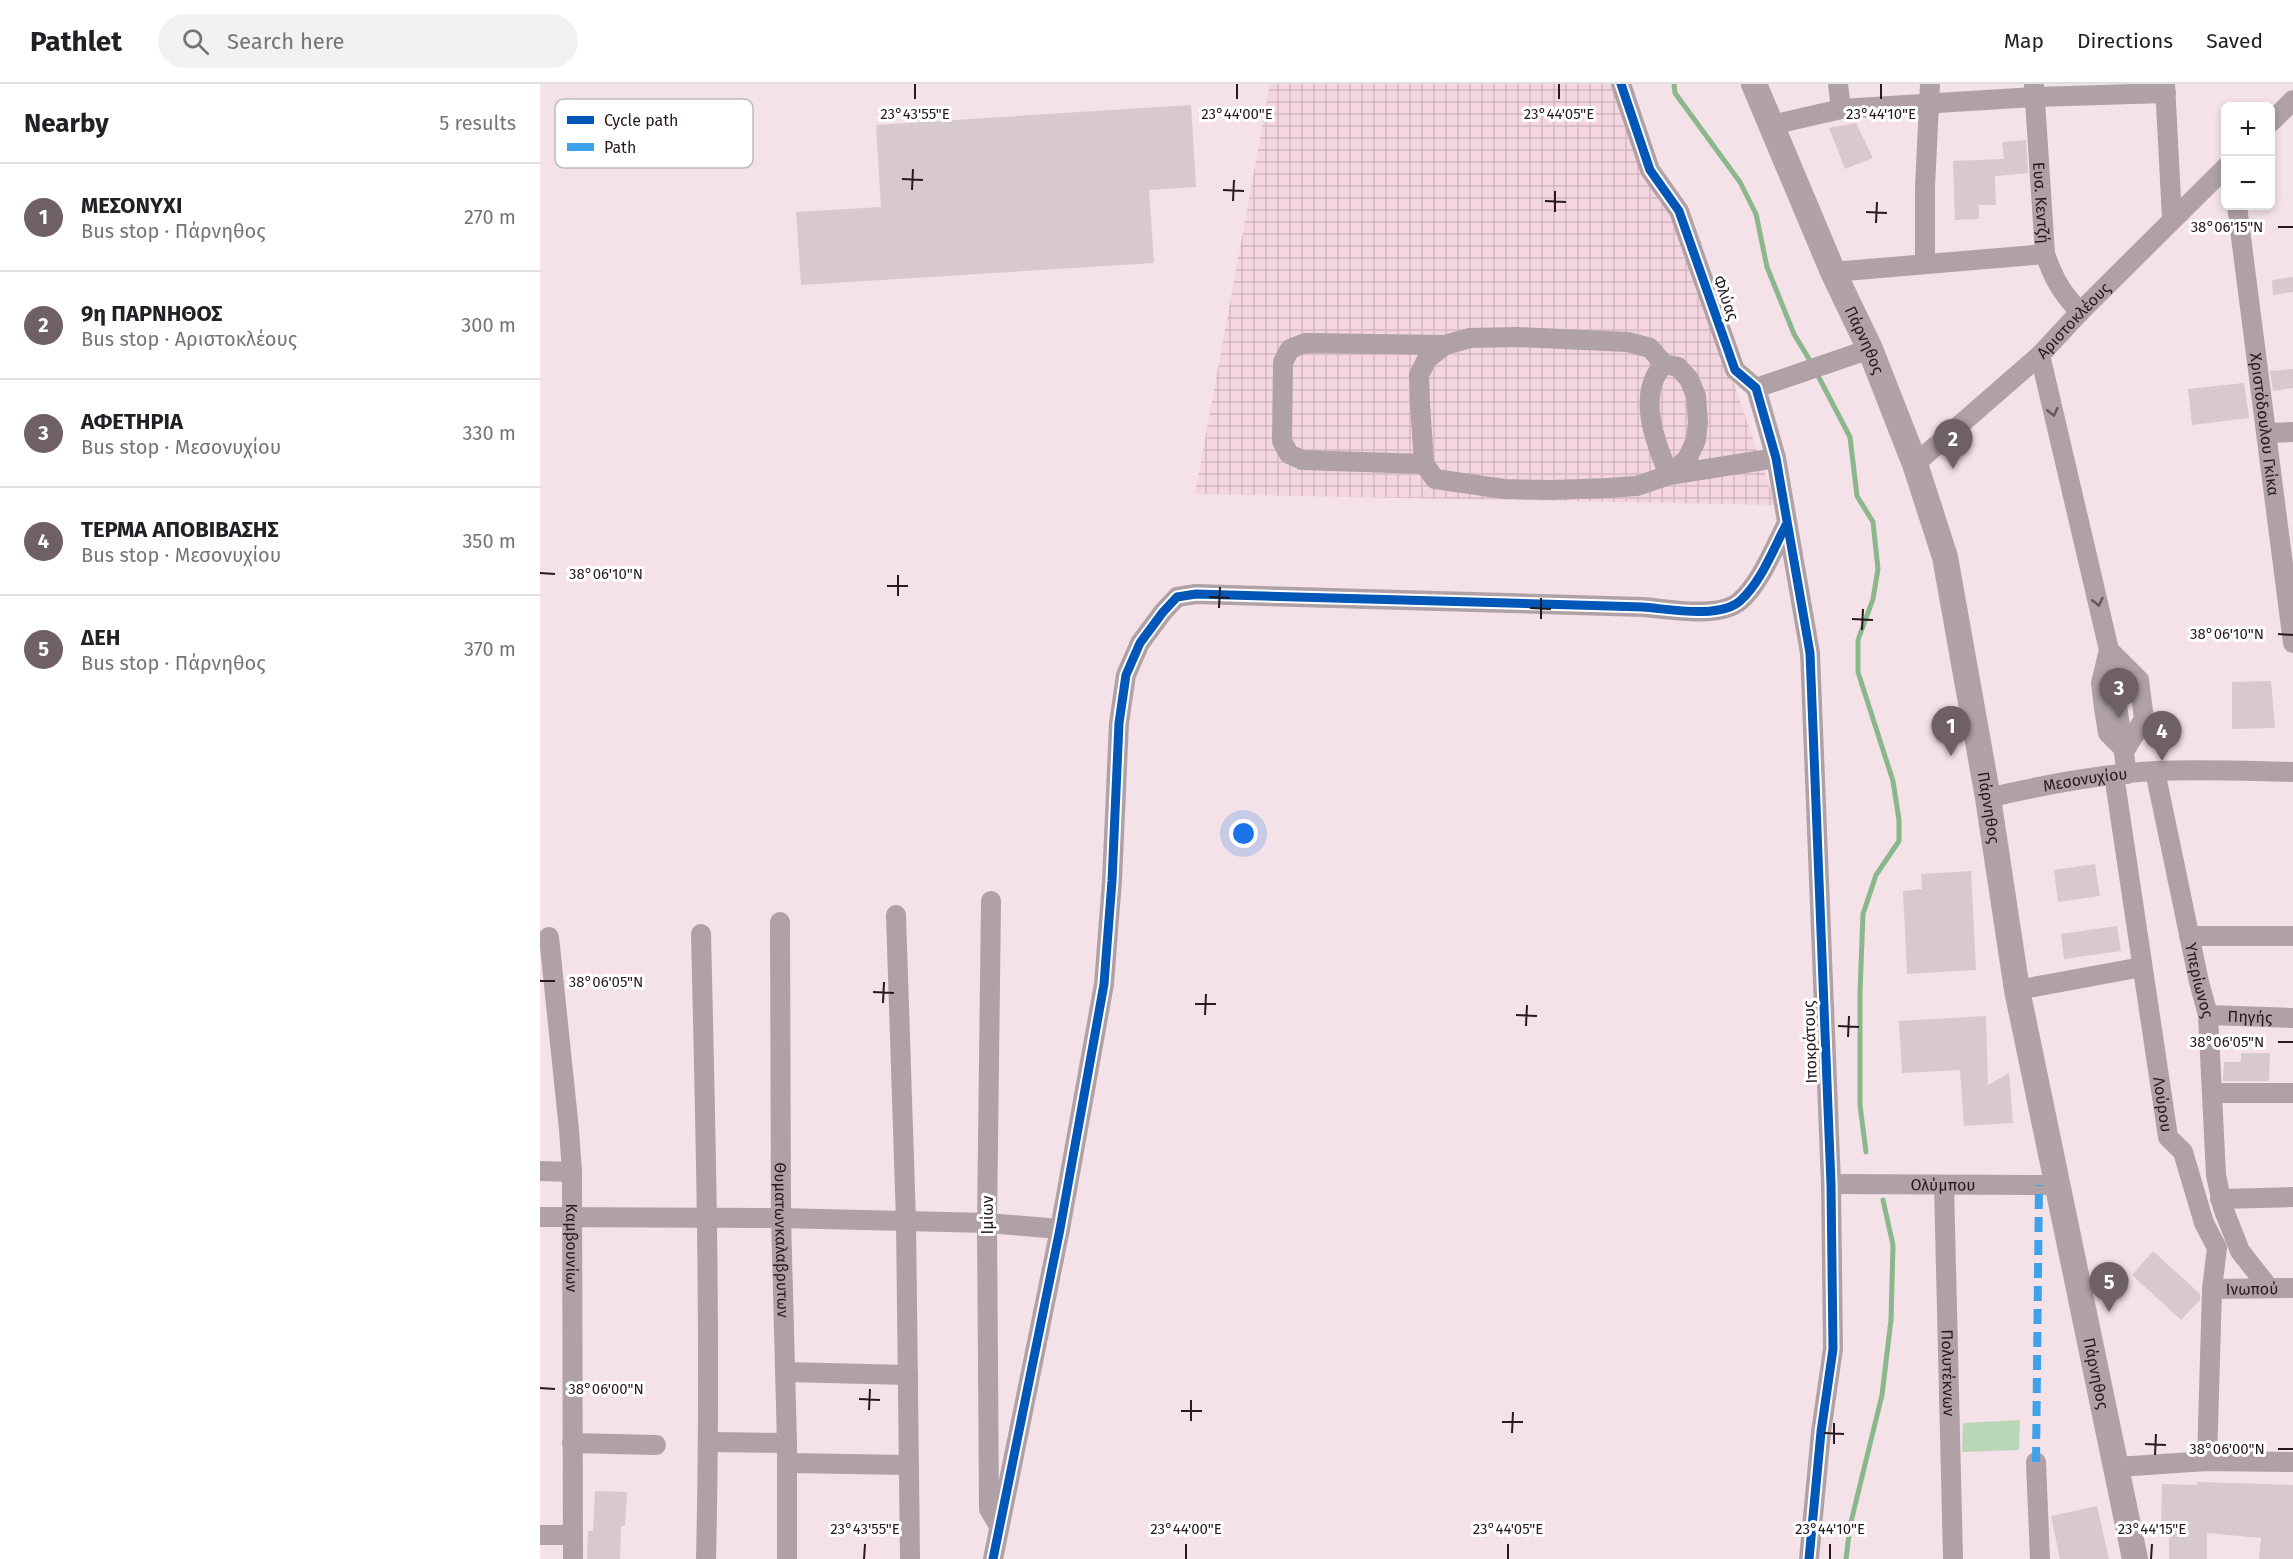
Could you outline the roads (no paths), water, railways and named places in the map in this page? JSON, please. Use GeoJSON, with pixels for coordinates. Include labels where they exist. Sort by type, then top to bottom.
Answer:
{"type":"FeatureCollection","features":[{"type":"Feature","properties":{"kind":"main road","name":"Πάρνηθος"},"geometry":{"type":"LineString","coordinates":[[1754,84],[1833,272],[1859,353],[1915,464],[1945,557],[1988,798],[2016,990],[2135,1559]]}},
{"type":"Feature","properties":{"kind":"street","name":"Φλύας"},"geometry":{"type":"LineString","coordinates":[[1621,84],[1650,170],[1679,211],[1735,370],[1756,388]]}},
{"type":"Feature","properties":{"kind":"street"},"geometry":{"type":"LineString","coordinates":[[1838,84],[1840,109]]}},
{"type":"Feature","properties":{"kind":"street"},"geometry":{"type":"LineString","coordinates":[[1925,264],[1925,187],[1930,84]]}},
{"type":"Feature","properties":{"kind":"street"},"geometry":{"type":"LineString","coordinates":[[1772,126],[1840,109],[1930,104],[2035,91],[2166,88],[2172,219]]}},
{"type":"Feature","properties":{"kind":"street","name":"Ευσ. Κεντζή"},"geometry":{"type":"LineString","coordinates":[[2035,91],[2045,254],[2062,293],[2080,312]]}},
{"type":"Feature","properties":{"kind":"street"},"geometry":{"type":"LineString","coordinates":[[2275,119],[2293,100]]}},
{"type":"Feature","properties":{"kind":"street","name":"Αριστοκλέους"},"geometry":{"type":"LineString","coordinates":[[1915,464],[2040,355],[2221,172]]}},
{"type":"Feature","properties":{"kind":"street","name":"Χριστόδουλου Γκίκα"},"geometry":{"type":"LineString","coordinates":[[2238,210],[2293,643]]}},
{"type":"Feature","properties":{"kind":"street"},"geometry":{"type":"LineString","coordinates":[[1833,272],[2045,254]]}},
{"type":"Feature","properties":{"kind":"street"},"geometry":{"type":"LineString","coordinates":[[1424,464],[1302,460],[1289,454],[1282,441],[1283,362],[1290,349],[1305,343],[1445,345],[1470,338],[1517,337],[1628,342],[1650,348],[1664,364],[1678,367],[1689,380],[1696,396],[1698,422],[1695,440],[1687,459],[1669,475]]}},
{"type":"Feature","properties":{"kind":"street"},"geometry":{"type":"LineString","coordinates":[[1445,345],[1427,359],[1419,375],[1424,464],[1435,479],[1504,489],[1552,490],[1637,486],[1669,475],[1776,459]]}},
{"type":"Feature","properties":{"kind":"street"},"geometry":{"type":"LineString","coordinates":[[993,1559],[1060,1229],[1104,984],[1112,880],[1119,723],[1126,675],[1140,643],[1163,612],[1178,597],[1196,594],[1643,607],[1706,611],[1738,602],[1752,588],[1786,525],[1776,459],[1756,388],[1859,353]]}},
{"type":"Feature","properties":{"kind":"street","name":"Λούρου"},"geometry":{"type":"LineString","coordinates":[[2040,355],[2109,650],[2125,750],[2121,775],[2142,967],[2168,1137],[2183,1152],[2204,1223],[2217,1248],[2212,1289],[2207,1461]]}},
{"type":"Feature","properties":{"kind":"street"},"geometry":{"type":"LineString","coordinates":[[1664,364],[1652,380],[1650,407],[1652,427],[1669,475]]}},
{"type":"Feature","properties":{"kind":"street"},"geometry":{"type":"LineString","coordinates":[[2267,433],[2293,432]]}},
{"type":"Feature","properties":{"kind":"street","name":"Ιποκράτους"},"geometry":{"type":"LineString","coordinates":[[1786,525],[1810,653],[1831,1184],[1833,1349],[1821,1432],[1809,1559]]}},
{"type":"Feature","properties":{"kind":"street"},"geometry":{"type":"LineString","coordinates":[[2109,650],[2139,680],[2144,719],[2125,750]]}},
{"type":"Feature","properties":{"kind":"street","name":"Μεσονυχίου"},"geometry":{"type":"LineString","coordinates":[[1988,798],[2046,785],[2155,771],[2293,771]]}},
{"type":"Feature","properties":{"kind":"street","name":"Υπερίωνος"},"geometry":{"type":"LineString","coordinates":[[2155,771],[2208,1015],[2216,1175],[2220,1199],[2240,1251],[2269,1288]]}},
{"type":"Feature","properties":{"kind":"street","name":"Ιμίων"},"geometry":{"type":"LineString","coordinates":[[991,901],[987,1223],[989,1509],[999,1526]]}},
{"type":"Feature","properties":{"kind":"street"},"geometry":{"type":"LineString","coordinates":[[896,915],[906,1221],[910,1559]]}},
{"type":"Feature","properties":{"kind":"street","name":"Θυματωνκαλαβρυτων"},"geometry":{"type":"LineString","coordinates":[[780,922],[781,1218],[787,1443],[787,1559]]}},
{"type":"Feature","properties":{"kind":"street"},"geometry":{"type":"LineString","coordinates":[[702,934],[708,1218],[709,1442],[706,1559]]}},
{"type":"Feature","properties":{"kind":"street"},"geometry":{"type":"LineString","coordinates":[[2189,936],[2293,936]]}},
{"type":"Feature","properties":{"kind":"street","name":"Καμβουνίων"},"geometry":{"type":"LineString","coordinates":[[549,937],[572,1172],[573,1559]]}},
{"type":"Feature","properties":{"kind":"street"},"geometry":{"type":"LineString","coordinates":[[2016,990],[2142,967]]}},
{"type":"Feature","properties":{"kind":"street","name":"Πηγής"},"geometry":{"type":"LineString","coordinates":[[2208,1015],[2293,1018]]}},
{"type":"Feature","properties":{"kind":"street"},"geometry":{"type":"LineString","coordinates":[[2213,1093],[2293,1093]]}},
{"type":"Feature","properties":{"kind":"street"},"geometry":{"type":"LineString","coordinates":[[540,1171],[572,1172]]}},
{"type":"Feature","properties":{"kind":"street","name":"Ολύμπου"},"geometry":{"type":"LineString","coordinates":[[1831,1184],[2056,1185]]}},
{"type":"Feature","properties":{"kind":"street","name":"Πολυτέκνων"},"geometry":{"type":"LineString","coordinates":[[1944,1185],[1953,1559]]}},
{"type":"Feature","properties":{"kind":"street"},"geometry":{"type":"LineString","coordinates":[[2220,1199],[2293,1197]]}},
{"type":"Feature","properties":{"kind":"street"},"geometry":{"type":"LineString","coordinates":[[540,1217],[781,1218],[987,1223],[1060,1229]]}},
{"type":"Feature","properties":{"kind":"street","name":"Ινωπού"},"geometry":{"type":"LineString","coordinates":[[2212,1289],[2269,1288],[2292,1292]]}},
{"type":"Feature","properties":{"kind":"street"},"geometry":{"type":"LineString","coordinates":[[785,1372],[908,1375]]}},
{"type":"Feature","properties":{"kind":"street"},"geometry":{"type":"LineString","coordinates":[[709,1442],[787,1443]]}},
{"type":"Feature","properties":{"kind":"street"},"geometry":{"type":"LineString","coordinates":[[572,1443],[656,1445]]}},
{"type":"Feature","properties":{"kind":"street"},"geometry":{"type":"LineString","coordinates":[[2117,1467],[2207,1461],[2293,1462]]}},
{"type":"Feature","properties":{"kind":"street"},"geometry":{"type":"LineString","coordinates":[[2036,1462],[2040,1559]]}},
{"type":"Feature","properties":{"kind":"street"},"geometry":{"type":"LineString","coordinates":[[787,1463],[909,1465]]}},
{"type":"Feature","properties":{"kind":"street"},"geometry":{"type":"LineString","coordinates":[[540,1535],[572,1535]]}},
{"type":"Feature","properties":{"kind":"waterway"},"geometry":{"type":"LineString","coordinates":[[1674,84],[1675,93],[1740,182],[1756,214],[1767,267],[1794,334],[1812,364]]}},
{"type":"Feature","properties":{"kind":"waterway"},"geometry":{"type":"LineString","coordinates":[[1816,372],[1850,437],[1857,496],[1873,522],[1878,569],[1873,599],[1858,640],[1858,672],[1893,781],[1899,820],[1899,841],[1876,875],[1863,914],[1860,1105],[1866,1152]]}},
{"type":"Feature","properties":{"kind":"waterway"},"geometry":{"type":"LineString","coordinates":[[1846,1559],[1850,1526],[1882,1395],[1891,1320],[1893,1245],[1883,1200]]}},
{"type":"Feature","properties":{"kind":"place","name":"9η ΠΑΡΝΗΘΟΣ"},"geometry":{"type":"Point","coordinates":[1953,469]}},
{"type":"Feature","properties":{"kind":"place","name":"ΑΦΕΤΗΡΙΑ"},"geometry":{"type":"Point","coordinates":[2119,718]}},
{"type":"Feature","properties":{"kind":"place","name":"ΜΕΣΟΝΥΧΙ"},"geometry":{"type":"Point","coordinates":[1951,756]}},
{"type":"Feature","properties":{"kind":"place","name":"ΤΕΡΜΑ ΑΠΟΒΙΒΑΣΗΣ"},"geometry":{"type":"Point","coordinates":[2162,761]}},
{"type":"Feature","properties":{"kind":"place","name":"ΔΕΗ"},"geometry":{"type":"Point","coordinates":[2109,1312]}}]}
